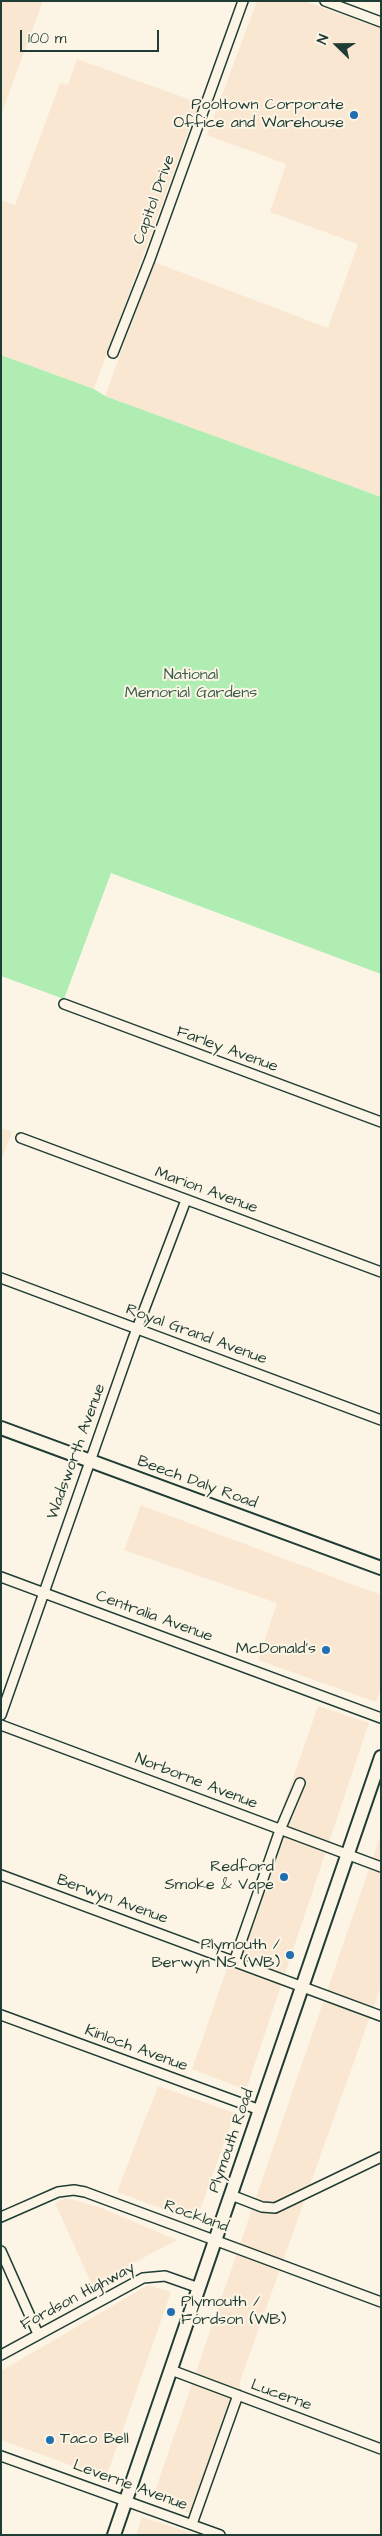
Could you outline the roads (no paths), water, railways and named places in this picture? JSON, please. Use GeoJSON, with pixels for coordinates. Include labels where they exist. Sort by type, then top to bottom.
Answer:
{"type":"FeatureCollection","features":[{"type":"Feature","properties":{"kind":"main road","name":"Beech Daly Road"},"geometry":{"type":"LineString","coordinates":[[1,1428],[381,1568]]}},
{"type":"Feature","properties":{"kind":"main road","name":"Plymouth Road"},"geometry":{"type":"LineString","coordinates":[[114,2535],[381,1757]]}},
{"type":"Feature","properties":{"kind":"street","name":"Capitol Drive"},"geometry":{"type":"LineString","coordinates":[[113,352],[150,259],[242,1]]}},
{"type":"Feature","properties":{"kind":"street"},"geometry":{"type":"LineString","coordinates":[[325,1],[381,22]]}},
{"type":"Feature","properties":{"kind":"street","name":"Farley Avenue"},"geometry":{"type":"LineString","coordinates":[[64,1004],[381,1122]]}},
{"type":"Feature","properties":{"kind":"street","name":"Marion Avenue"},"geometry":{"type":"LineString","coordinates":[[21,1138],[381,1272]]}},
{"type":"Feature","properties":{"kind":"street","name":"Wadsworth Avenue"},"geometry":{"type":"LineString","coordinates":[[1,1715],[137,1329],[186,1200]]}},
{"type":"Feature","properties":{"kind":"street","name":"Royal Grand Avenue"},"geometry":{"type":"LineString","coordinates":[[1,1278],[381,1420]]}},
{"type":"Feature","properties":{"kind":"street","name":"Centralia Avenue"},"geometry":{"type":"LineString","coordinates":[[1,1577],[381,1718]]}},
{"type":"Feature","properties":{"kind":"street","name":"Norborne Avenue"},"geometry":{"type":"LineString","coordinates":[[1,1725],[381,1867]]}},
{"type":"Feature","properties":{"kind":"street"},"geometry":{"type":"LineString","coordinates":[[234,1962],[280,1830],[300,1783]]}},
{"type":"Feature","properties":{"kind":"street","name":"Berwyn Avenue"},"geometry":{"type":"LineString","coordinates":[[1,1875],[381,2016]]}},
{"type":"Feature","properties":{"kind":"street","name":"Kinloch Avenue"},"geometry":{"type":"LineString","coordinates":[[1,2016],[260,2110]]}},
{"type":"Feature","properties":{"kind":"street"},"geometry":{"type":"LineString","coordinates":[[231,2195],[262,2207],[275,2208],[381,2157]]}},
{"type":"Feature","properties":{"kind":"street","name":"Rockland"},"geometry":{"type":"LineString","coordinates":[[1,2217],[58,2192],[74,2190],[381,2302]]}},
{"type":"Feature","properties":{"kind":"street"},"geometry":{"type":"LineString","coordinates":[[1,2251],[38,2334]]}},
{"type":"Feature","properties":{"kind":"street","name":"Fordson Highway"},"geometry":{"type":"LineString","coordinates":[[1,2355],[143,2278],[165,2276],[199,2288]]}},
{"type":"Feature","properties":{"kind":"street","name":"Lucerne"},"geometry":{"type":"LineString","coordinates":[[170,2370],[381,2449]]}},
{"type":"Feature","properties":{"kind":"street"},"geometry":{"type":"LineString","coordinates":[[192,2524],[238,2395]]}},
{"type":"Feature","properties":{"kind":"street","name":"Leverne Avenue"},"geometry":{"type":"LineString","coordinates":[[1,2456],[220,2535]]}},
{"type":"Feature","properties":{"kind":"place","name":"Pooltown Corporate Office and Warehouse"},"geometry":{"type":"Point","coordinates":[354,115]}},
{"type":"Feature","properties":{"kind":"place","name":"McDonald's"},"geometry":{"type":"Point","coordinates":[326,1650]}},
{"type":"Feature","properties":{"kind":"place","name":"Redford Smoke & Vape"},"geometry":{"type":"Point","coordinates":[284,1877]}},
{"type":"Feature","properties":{"kind":"place","name":"Plymouth / Berwyn NS (WB)"},"geometry":{"type":"Point","coordinates":[290,1955]}},
{"type":"Feature","properties":{"kind":"place","name":"Plymouth / Fordson (WB)"},"geometry":{"type":"Point","coordinates":[171,2312]}},
{"type":"Feature","properties":{"kind":"place","name":"Taco Bell"},"geometry":{"type":"Point","coordinates":[50,2440]}},
{"type":"Feature","properties":{"kind":"park label","name":"National Memorial Gardens"},"geometry":{"type":"Point","coordinates":[191,685]}}]}
